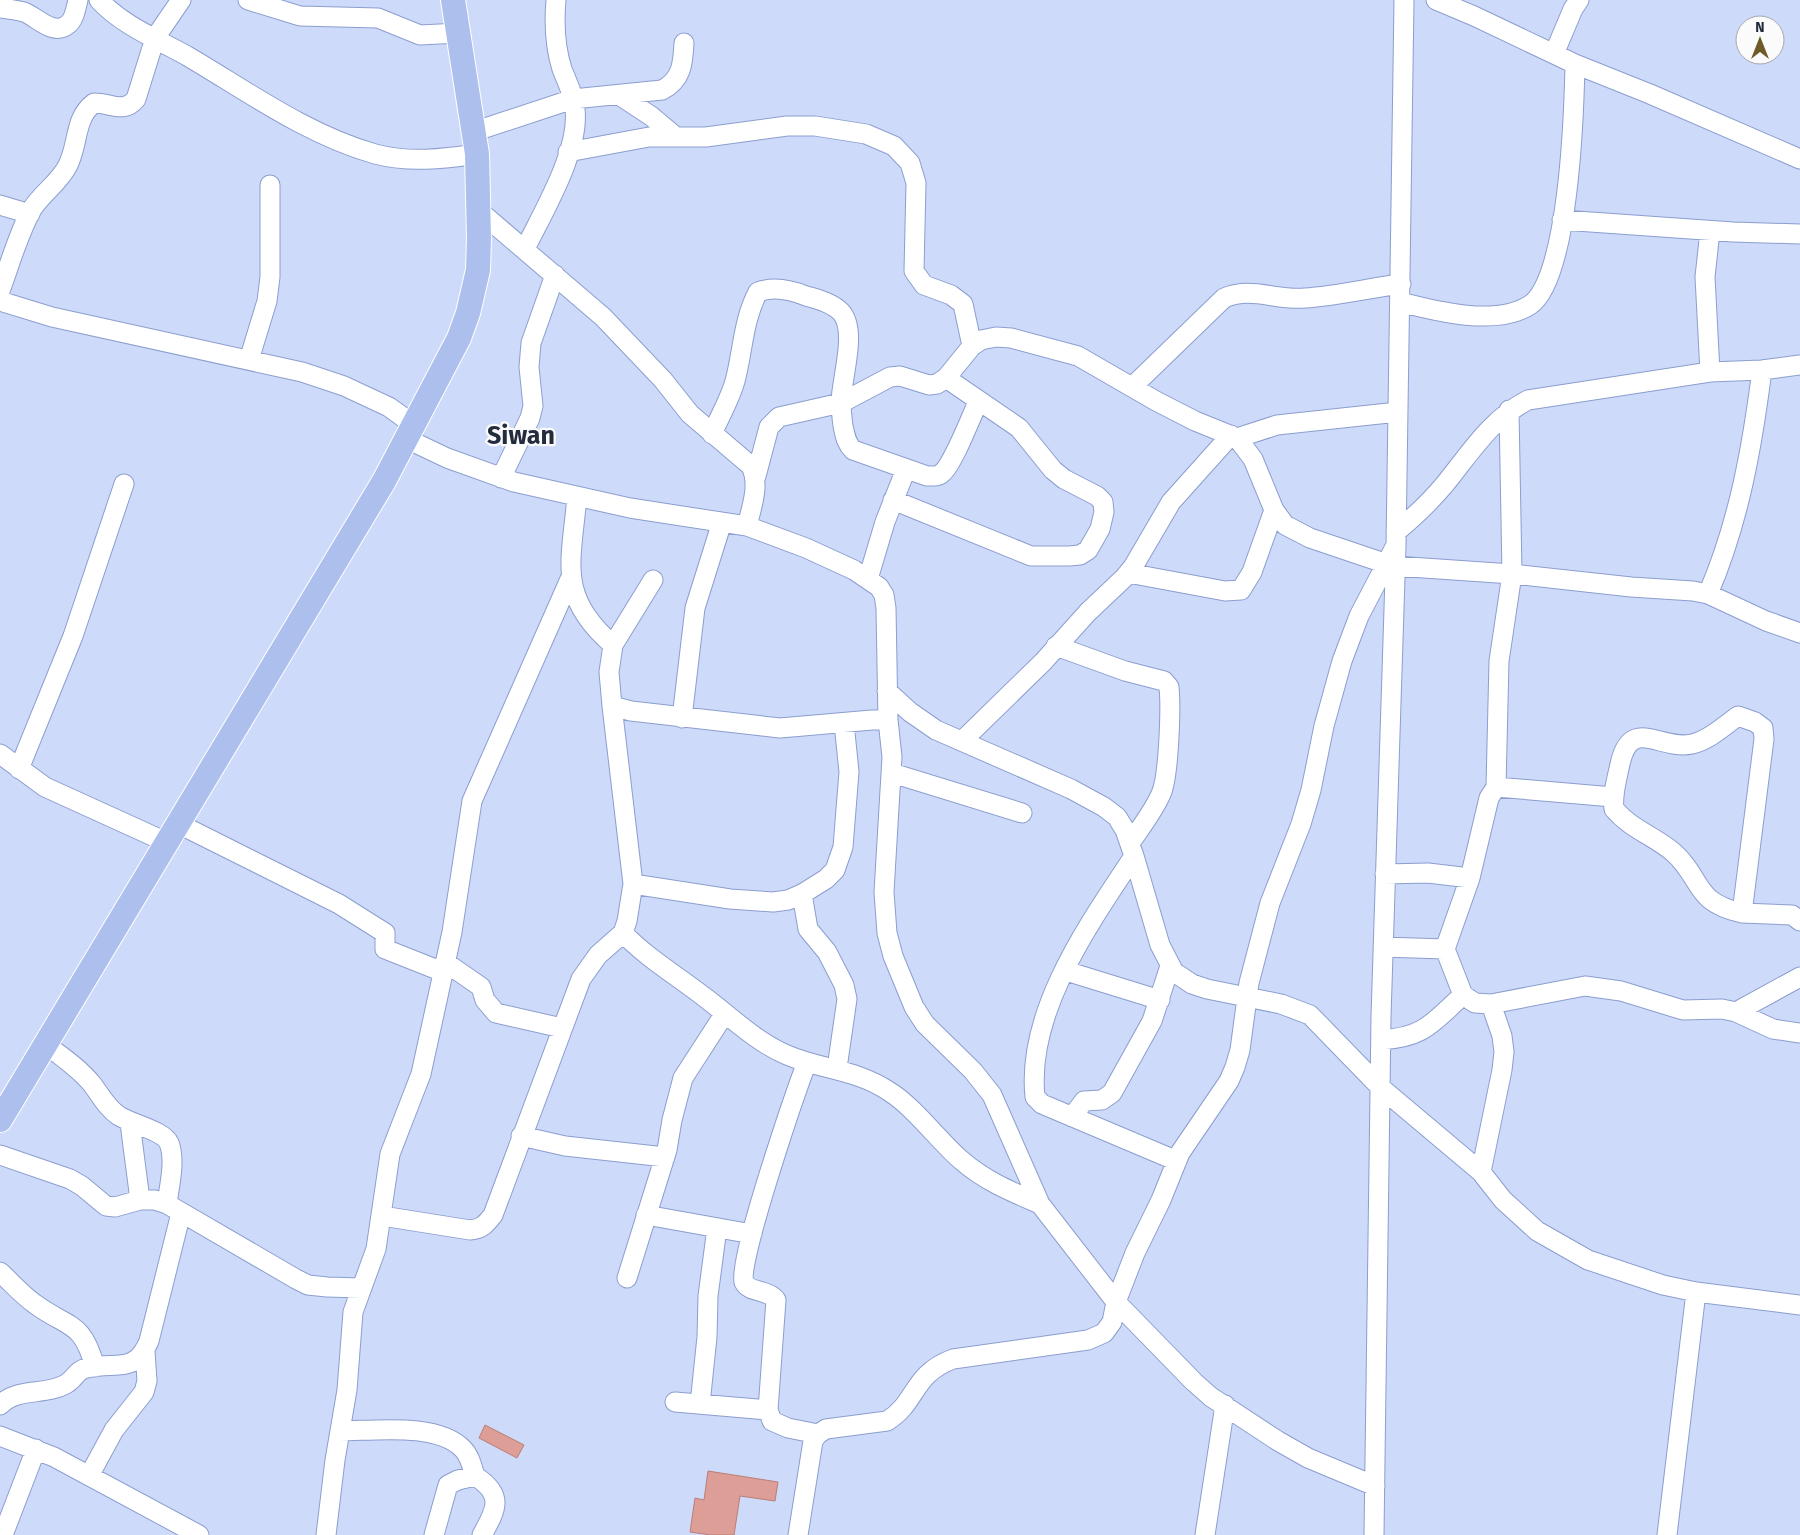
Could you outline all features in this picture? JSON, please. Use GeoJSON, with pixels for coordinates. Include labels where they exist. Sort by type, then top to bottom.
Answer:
{"type":"FeatureCollection","features":[{"type":"Feature","properties":{"kind":"main road"},"geometry":{"type":"LineString","coordinates":[[0,1120],[410,432],[449,358],[468,313],[478,270],[475,143],[453,0]]}},
{"type":"Feature","properties":{"kind":"street"},"geometry":{"type":"LineString","coordinates":[[0,8],[25,13],[44,24],[58,28],[66,27],[71,21],[78,0]]}},
{"type":"Feature","properties":{"kind":"street"},"geometry":{"type":"LineString","coordinates":[[99,0],[122,19],[313,129],[375,154],[409,159],[446,159],[475,143],[573,99],[652,92],[672,85],[680,75],[684,43]]}},
{"type":"Feature","properties":{"kind":"street"},"geometry":{"type":"LineString","coordinates":[[0,292],[30,214],[41,196],[62,174],[69,163],[80,120],[86,109],[94,103],[125,108],[130,106],[136,99],[155,38],[180,0]]}},
{"type":"Feature","properties":{"kind":"street"},"geometry":{"type":"LineString","coordinates":[[251,0],[300,16],[378,18],[420,35],[459,33]]}},
{"type":"Feature","properties":{"kind":"street"},"geometry":{"type":"LineString","coordinates":[[525,249],[556,187],[568,152],[575,123],[573,99],[558,52],[556,0]]}},
{"type":"Feature","properties":{"kind":"street"},"geometry":{"type":"LineString","coordinates":[[1374,1535],[1380,1040],[1385,874],[1390,565],[1396,539],[1404,0]]}},
{"type":"Feature","properties":{"kind":"street"},"geometry":{"type":"LineString","coordinates":[[1436,0],[1575,64],[1650,94],[1800,159]]}},
{"type":"Feature","properties":{"kind":"street"},"geometry":{"type":"LineString","coordinates":[[1554,54],[1573,9],[1580,0]]}},
{"type":"Feature","properties":{"kind":"street"},"geometry":{"type":"LineString","coordinates":[[1132,387],[1224,298],[1233,294],[1255,293],[1303,299],[1401,293],[1456,315],[1499,314],[1516,311],[1530,305],[1543,293],[1549,280],[1562,220],[1573,132],[1575,64]]}},
{"type":"Feature","properties":{"kind":"street"},"geometry":{"type":"LineString","coordinates":[[619,95],[651,116],[676,138]]}},
{"type":"Feature","properties":{"kind":"street"},"geometry":{"type":"LineString","coordinates":[[568,152],[632,139],[706,138],[787,126],[815,126],[866,134],[894,146],[910,163],[916,183],[914,271],[924,285],[950,295],[963,304],[972,346]]}},
{"type":"Feature","properties":{"kind":"street"},"geometry":{"type":"LineString","coordinates":[[249,360],[267,301],[270,277],[270,185]]}},
{"type":"Feature","properties":{"kind":"street"},"geometry":{"type":"LineString","coordinates":[[0,205],[30,214]]}},
{"type":"Feature","properties":{"kind":"street"},"geometry":{"type":"LineString","coordinates":[[478,210],[556,275],[608,322],[663,380],[690,414],[751,466],[756,476]]}},
{"type":"Feature","properties":{"kind":"street"},"geometry":{"type":"LineString","coordinates":[[1562,220],[1710,231],[1800,234]]}},
{"type":"Feature","properties":{"kind":"street"},"geometry":{"type":"LineString","coordinates":[[1710,231],[1705,277],[1705,309],[1710,372]]}},
{"type":"Feature","properties":{"kind":"street"},"geometry":{"type":"LineString","coordinates":[[501,478],[530,418],[533,406],[529,367],[531,342],[556,275]]}},
{"type":"Feature","properties":{"kind":"street"},"geometry":{"type":"LineString","coordinates":[[712,434],[736,379],[746,325],[754,299],[758,292],[766,289],[794,292],[819,300],[841,312],[846,320],[848,342],[841,403],[848,445],[853,450],[927,476],[942,474],[978,402]]}},
{"type":"Feature","properties":{"kind":"street"},"geometry":{"type":"LineString","coordinates":[[0,301],[52,317],[302,372],[344,386],[389,407],[410,432],[447,458],[501,478],[577,497],[658,513],[748,526],[806,548],[854,570],[878,587],[884,596],[888,720],[892,773],[884,892],[887,933],[893,956],[914,1008],[925,1024],[973,1071],[992,1095],[1040,1204],[1116,1302],[1194,1382],[1225,1405],[1278,1441],[1308,1458],[1374,1486]]}},
{"type":"Feature","properties":{"kind":"street"},"geometry":{"type":"LineString","coordinates":[[748,526],[756,476],[769,427],[779,417],[841,403],[890,376],[900,376],[929,385],[937,384],[946,378],[972,346],[981,340],[996,337],[1052,348],[1078,356],[1195,421],[1234,436],[1253,459],[1274,510],[1285,525],[1295,532],[1390,565],[1512,574],[1708,594],[1766,621],[1800,633]]}},
{"type":"Feature","properties":{"kind":"street"},"geometry":{"type":"LineString","coordinates":[[1396,539],[1430,501],[1486,431],[1510,410],[1528,400],[1710,372],[1762,370],[1800,365]]}},
{"type":"Feature","properties":{"kind":"street"},"geometry":{"type":"LineString","coordinates":[[1708,594],[1736,517],[1754,435],[1762,370]]}},
{"type":"Feature","properties":{"kind":"street"},"geometry":{"type":"LineString","coordinates":[[893,500],[1031,556],[1069,556],[1088,550],[1100,529],[1104,512],[1103,502],[1097,496],[1064,479],[1053,470],[1019,428],[978,402],[946,378]]}},
{"type":"Feature","properties":{"kind":"street"},"geometry":{"type":"LineString","coordinates":[[1510,410],[1512,574],[1500,654],[1496,787],[1486,807],[1470,878],[1446,949],[1463,995],[1475,1003],[1491,1004],[1585,986],[1621,991],[1683,1010],[1722,1008],[1736,1012],[1773,1029],[1800,1032]]}},
{"type":"Feature","properties":{"kind":"street"},"geometry":{"type":"LineString","coordinates":[[962,741],[1043,662],[1088,612],[1128,573],[1171,502],[1234,436],[1277,425],[1398,412]]}},
{"type":"Feature","properties":{"kind":"street"},"geometry":{"type":"LineString","coordinates":[[868,579],[893,500],[906,469]]}},
{"type":"Feature","properties":{"kind":"street"},"geometry":{"type":"LineString","coordinates":[[19,769],[73,636],[124,484]]}},
{"type":"Feature","properties":{"kind":"street"},"geometry":{"type":"LineString","coordinates":[[326,1535],[347,1390],[353,1312],[376,1249],[382,1216],[387,1166],[395,1140],[421,1074],[444,967],[472,801],[570,579],[577,497]]}},
{"type":"Feature","properties":{"kind":"street"},"geometry":{"type":"LineString","coordinates":[[1128,573],[1225,592],[1242,590],[1252,572],[1274,510]]}},
{"type":"Feature","properties":{"kind":"street"},"geometry":{"type":"LineString","coordinates":[[682,718],[695,608],[722,522]]}},
{"type":"Feature","properties":{"kind":"street"},"geometry":{"type":"LineString","coordinates":[[798,1535],[810,1453],[818,1434],[826,1429],[887,1421],[895,1416],[921,1380],[939,1364],[953,1359],[1068,1345],[1094,1338],[1104,1333],[1112,1322],[1116,1302],[1176,1161],[1235,1067],[1240,1050],[1246,997],[1270,903],[1301,824],[1311,790],[1324,726],[1342,661],[1359,616],[1390,565]]}},
{"type":"Feature","properties":{"kind":"street"},"geometry":{"type":"LineString","coordinates":[[570,579],[581,609],[593,626],[613,645]]}},
{"type":"Feature","properties":{"kind":"street"},"geometry":{"type":"LineString","coordinates":[[382,1216],[470,1230],[480,1229],[493,1215],[521,1136],[587,966],[623,933],[628,921],[633,884],[609,672],[613,645],[653,580]]}},
{"type":"Feature","properties":{"kind":"street"},"geometry":{"type":"LineString","coordinates":[[1056,646],[1125,671],[1164,681],[1169,687],[1166,754],[1162,792],[1132,850],[1090,921],[1066,970],[1038,1038],[1035,1052],[1035,1097],[1042,1104],[1176,1161]]}},
{"type":"Feature","properties":{"kind":"street"},"geometry":{"type":"LineString","coordinates":[[887,691],[926,724],[1071,789],[1104,807],[1117,817],[1125,830],[1132,850],[1155,932],[1170,966],[1182,978],[1192,984],[1281,1004],[1310,1016],[1380,1087],[1481,1172],[1521,1218],[1537,1231],[1579,1256],[1610,1269],[1696,1292],[1800,1305]]}},
{"type":"Feature","properties":{"kind":"street"},"geometry":{"type":"LineString","coordinates":[[612,706],[640,713],[780,728],[888,720]]}},
{"type":"Feature","properties":{"kind":"street"},"geometry":{"type":"LineString","coordinates":[[1742,913],[1764,740],[1763,728],[1754,722],[1738,716],[1708,737],[1694,743],[1684,745],[1640,738],[1631,739],[1625,745],[1613,797],[1614,809],[1622,819],[1680,859],[1697,888],[1723,909],[1742,913],[1792,915],[1800,921]]}},
{"type":"Feature","properties":{"kind":"street"},"geometry":{"type":"LineString","coordinates":[[633,884],[753,902],[788,900],[802,894],[826,879],[835,870],[840,859],[849,772],[844,723]]}},
{"type":"Feature","properties":{"kind":"street"},"geometry":{"type":"LineString","coordinates":[[0,754],[45,787],[172,832],[339,904],[385,933],[384,949],[444,967],[481,987],[486,1000],[496,1012],[562,1028]]}},
{"type":"Feature","properties":{"kind":"street"},"geometry":{"type":"LineString","coordinates":[[892,773],[1022,813]]}},
{"type":"Feature","properties":{"kind":"street"},"geometry":{"type":"LineString","coordinates":[[1496,787],[1613,797]]}},
{"type":"Feature","properties":{"kind":"street"},"geometry":{"type":"LineString","coordinates":[[1385,874],[1428,873],[1470,878]]}},
{"type":"Feature","properties":{"kind":"street"},"geometry":{"type":"LineString","coordinates":[[802,894],[808,929],[827,952],[844,985],[847,999],[836,1068]]}},
{"type":"Feature","properties":{"kind":"street"},"geometry":{"type":"LineString","coordinates":[[623,933],[640,951],[784,1054],[807,1062],[836,1068],[888,1091],[962,1161],[980,1175],[1008,1191],[1040,1204]]}},
{"type":"Feature","properties":{"kind":"street"},"geometry":{"type":"LineString","coordinates":[[1383,947],[1446,949]]}},
{"type":"Feature","properties":{"kind":"street"},"geometry":{"type":"LineString","coordinates":[[1072,1117],[1084,1101],[1102,1100],[1112,1093],[1152,1021],[1170,966]]}},
{"type":"Feature","properties":{"kind":"street"},"geometry":{"type":"LineString","coordinates":[[1066,970],[1160,1000]]}},
{"type":"Feature","properties":{"kind":"street"},"geometry":{"type":"LineString","coordinates":[[1736,1012],[1800,977]]}},
{"type":"Feature","properties":{"kind":"street"},"geometry":{"type":"LineString","coordinates":[[1380,1040],[1415,1035],[1427,1027],[1463,995]]}},
{"type":"Feature","properties":{"kind":"street"},"geometry":{"type":"LineString","coordinates":[[1481,1172],[1504,1052],[1502,1036],[1491,1004]]}},
{"type":"Feature","properties":{"kind":"street"},"geometry":{"type":"LineString","coordinates":[[627,1278],[665,1157],[683,1078],[725,1013]]}},
{"type":"Feature","properties":{"kind":"street"},"geometry":{"type":"LineString","coordinates":[[45,1044],[76,1067],[92,1084],[108,1107],[130,1123],[165,1137],[170,1144],[174,1208],[144,1351],[147,1381],[144,1392],[114,1430],[89,1476]]}},
{"type":"Feature","properties":{"kind":"street"},"geometry":{"type":"LineString","coordinates":[[807,1062],[793,1097],[752,1234],[744,1263],[744,1283],[749,1288],[771,1294],[776,1300],[768,1410],[772,1421],[778,1425],[818,1434]]}},
{"type":"Feature","properties":{"kind":"street"},"geometry":{"type":"LineString","coordinates":[[130,1123],[140,1200]]}},
{"type":"Feature","properties":{"kind":"street"},"geometry":{"type":"LineString","coordinates":[[521,1136],[565,1146],[665,1157]]}},
{"type":"Feature","properties":{"kind":"street"},"geometry":{"type":"LineString","coordinates":[[0,1155],[70,1179],[82,1186],[106,1206],[115,1207],[140,1200],[155,1200],[174,1208],[302,1282],[342,1289],[361,1288]]}},
{"type":"Feature","properties":{"kind":"street"},"geometry":{"type":"LineString","coordinates":[[646,1216],[752,1234]]}},
{"type":"Feature","properties":{"kind":"street"},"geometry":{"type":"LineString","coordinates":[[700,1404],[707,1337],[708,1296],[717,1228]]}},
{"type":"Feature","properties":{"kind":"street"},"geometry":{"type":"LineString","coordinates":[[0,1272],[34,1303],[74,1327],[84,1337],[95,1367]]}},
{"type":"Feature","properties":{"kind":"street"},"geometry":{"type":"LineString","coordinates":[[1667,1535],[1696,1292]]}},
{"type":"Feature","properties":{"kind":"street"},"geometry":{"type":"LineString","coordinates":[[0,1405],[13,1396],[67,1384],[80,1370],[132,1364],[144,1351]]}},
{"type":"Feature","properties":{"kind":"street"},"geometry":{"type":"LineString","coordinates":[[675,1402],[768,1410]]}},
{"type":"Feature","properties":{"kind":"street"},"geometry":{"type":"LineString","coordinates":[[1205,1535],[1225,1405]]}},
{"type":"Feature","properties":{"kind":"street"},"geometry":{"type":"LineString","coordinates":[[340,1432],[419,1431],[438,1435],[462,1448],[469,1457],[475,1476],[487,1483],[493,1492],[496,1503],[494,1513],[482,1535]]}},
{"type":"Feature","properties":{"kind":"street"},"geometry":{"type":"LineString","coordinates":[[0,1436],[36,1449],[195,1534]]}},
{"type":"Feature","properties":{"kind":"street"},"geometry":{"type":"LineString","coordinates":[[3,1535],[36,1449]]}},
{"type":"Feature","properties":{"kind":"street"},"geometry":{"type":"LineString","coordinates":[[434,1535],[448,1485],[458,1480],[475,1476]]}},
{"type":"Feature","properties":{"kind":"building"},"geometry":{"type":"Polygon","coordinates":[[[485,1425],[524,1445],[517,1458],[479,1438],[485,1425]]]}},
{"type":"Feature","properties":{"kind":"building"},"geometry":{"type":"Polygon","coordinates":[[[708,1471],[778,1482],[775,1501],[740,1496],[734,1535],[711,1535],[690,1532],[695,1498],[704,1500],[708,1471]]]}},
{"type":"Feature","properties":{"kind":"district","name":"Siwan"},"geometry":{"type":"Point","coordinates":[521,435]}}]}
